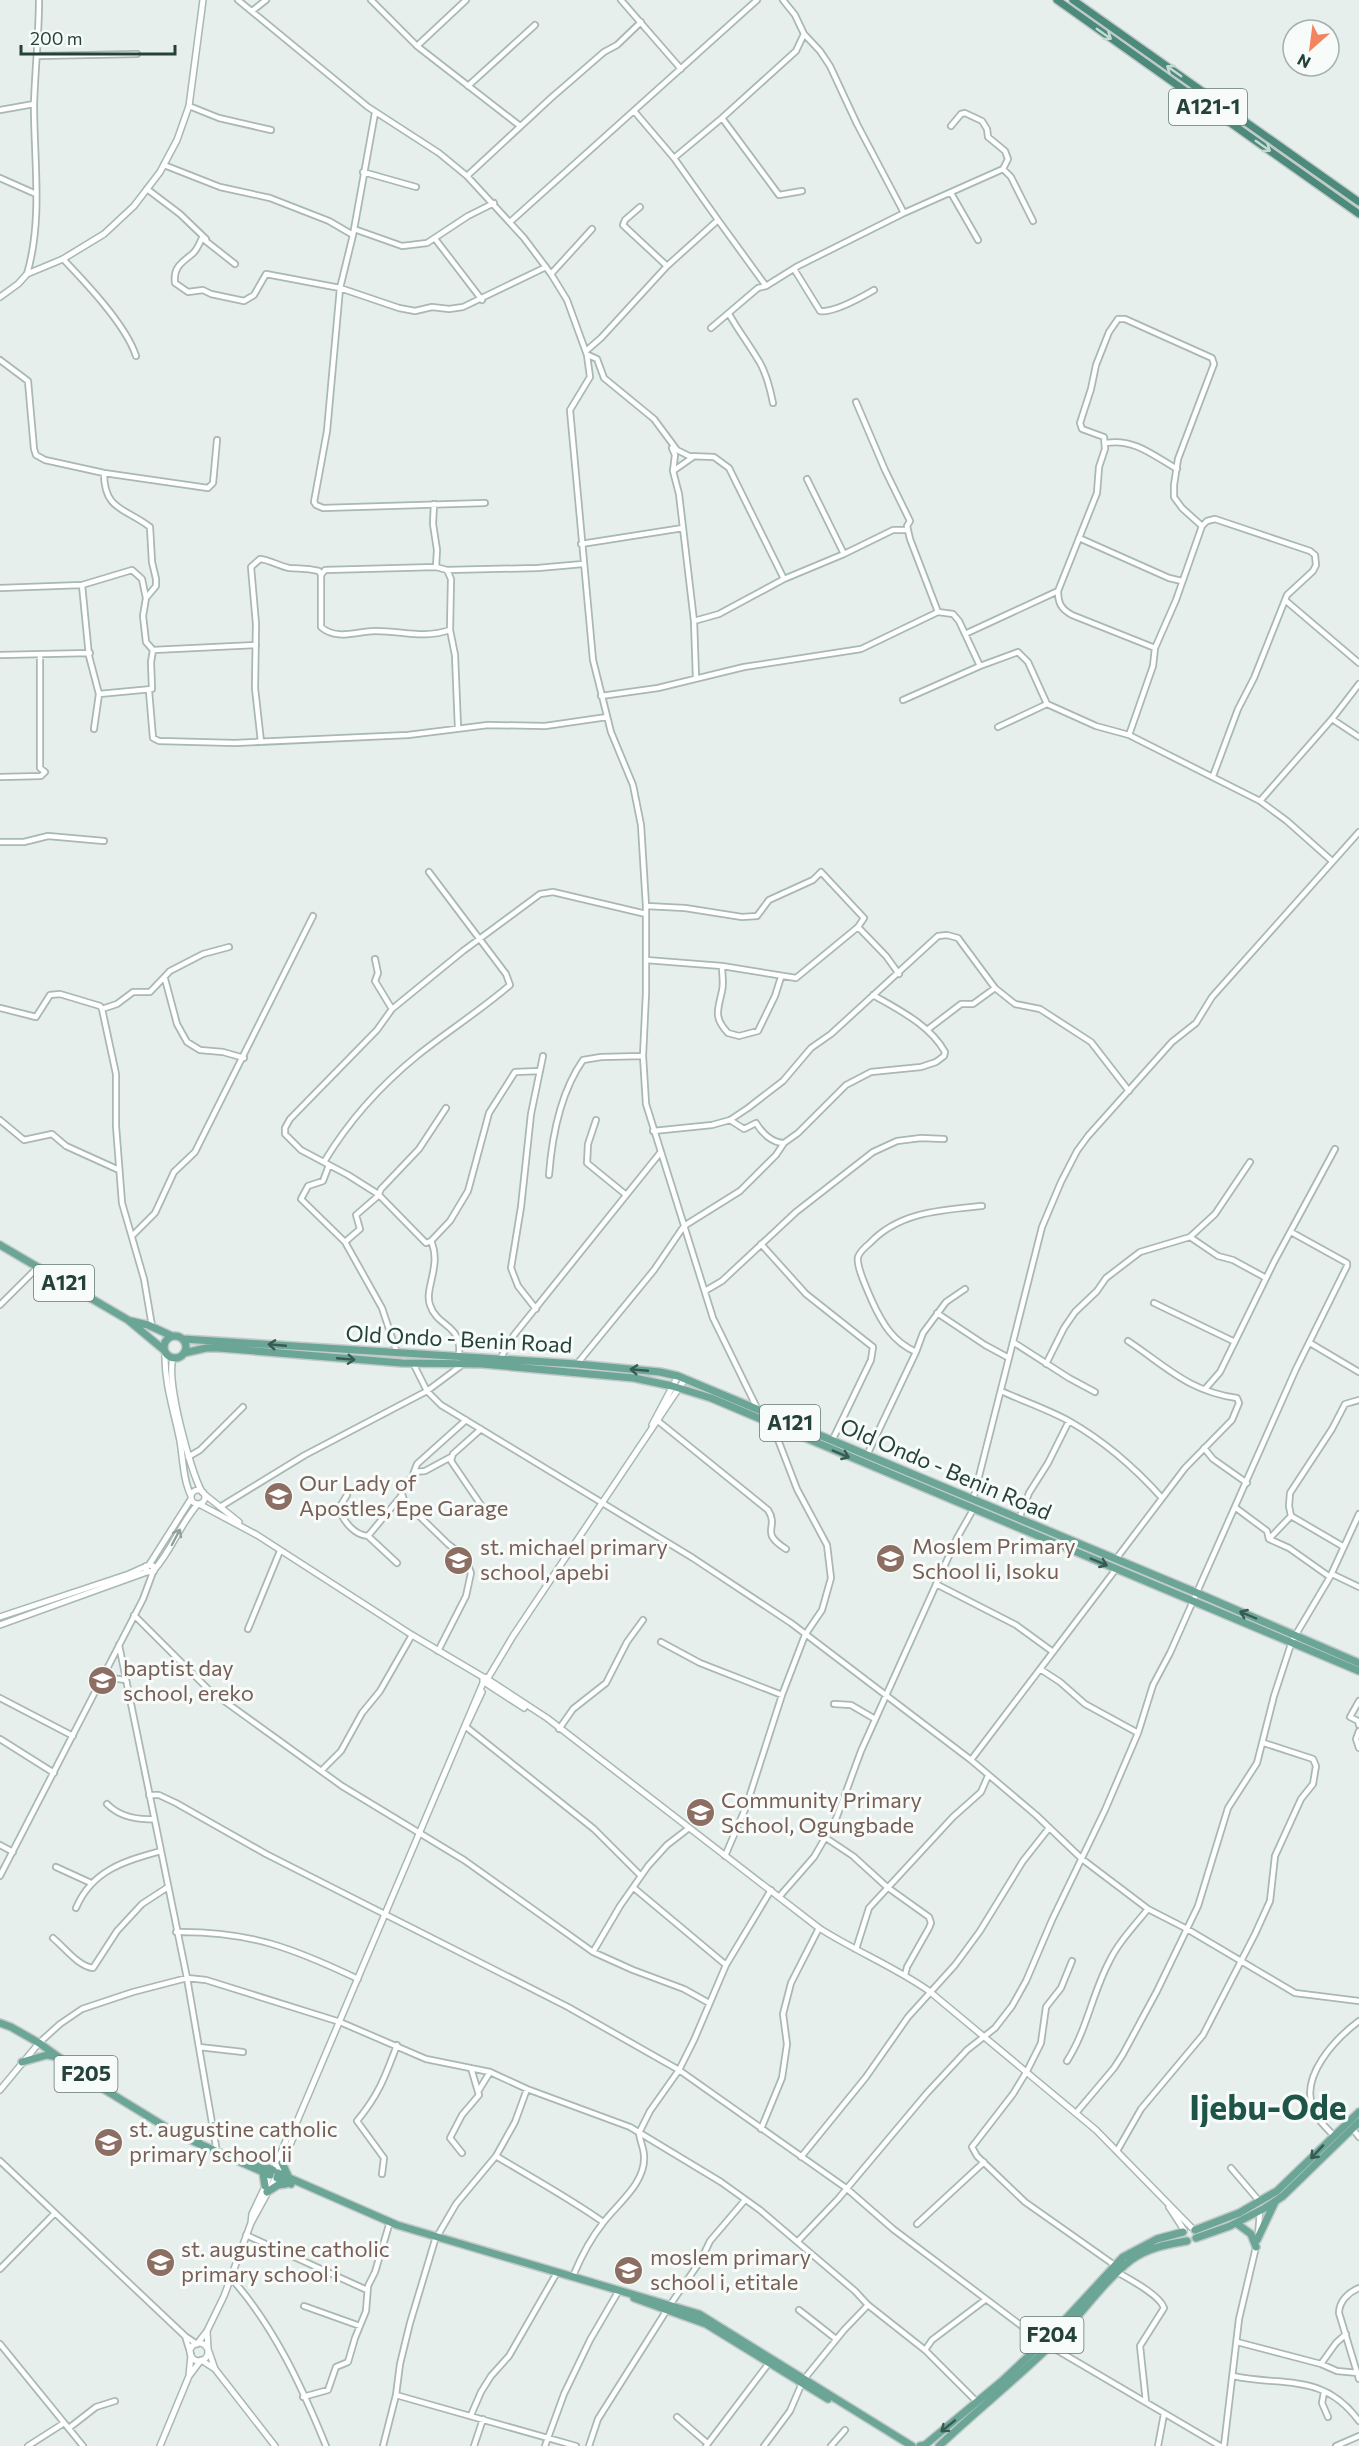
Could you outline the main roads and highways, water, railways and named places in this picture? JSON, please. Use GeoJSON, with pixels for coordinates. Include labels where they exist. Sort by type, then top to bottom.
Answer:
{"type":"FeatureCollection","features":[{"type":"Feature","properties":{"kind":"highway","name":"A121-1"},"geometry":{"type":"LineString","coordinates":[[1057,0],[1359,214]]}},
{"type":"Feature","properties":{"kind":"highway","name":"A121-1"},"geometry":{"type":"LineString","coordinates":[[1073,0],[1359,202]]}},
{"type":"Feature","properties":{"kind":"main road","name":"Old Ondo - Benin Road"},"geometry":{"type":"LineString","coordinates":[[0,1245],[128,1320],[173,1358],[184,1353],[219,1348],[413,1364],[482,1364],[626,1377],[676,1387],[708,1397],[1192,1602],[1359,1663]]}},
{"type":"Feature","properties":{"kind":"main road","name":"Old Ondo - Benin Road"},"geometry":{"type":"LineString","coordinates":[[128,1320],[152,1326],[183,1339],[397,1353],[459,1363],[500,1359],[578,1364],[660,1372],[681,1377],[1195,1592],[1359,1671]]}},
{"type":"Feature","properties":{"kind":"main road"},"geometry":{"type":"LineString","coordinates":[[164,1351],[166,1339],[172,1335]]}},
{"type":"Feature","properties":{"kind":"main road"},"geometry":{"type":"LineString","coordinates":[[183,1339],[186,1346],[184,1353]]}},
{"type":"Feature","properties":{"kind":"main road","name":"F205"},"geometry":{"type":"LineString","coordinates":[[0,2023],[39,2043],[102,2088],[185,2138],[389,2225],[555,2276],[707,2319],[901,2446]]}},
{"type":"Feature","properties":{"kind":"main road"},"geometry":{"type":"LineString","coordinates":[[22,2062],[47,2055],[61,2058]]}},
{"type":"Feature","properties":{"kind":"main road","name":"F204"},"geometry":{"type":"LineString","coordinates":[[919,2446],[925,2445],[1047,2344],[1113,2264],[1128,2253],[1156,2239],[1239,2213],[1260,2202],[1287,2183],[1333,2135],[1359,2112]]}},
{"type":"Feature","properties":{"kind":"main road","name":"F204"},"geometry":{"type":"LineString","coordinates":[[939,2446],[1047,2344],[1131,2260],[1149,2251],[1192,2241],[1236,2223],[1275,2202],[1293,2188],[1359,2122]]}},
{"type":"Feature","properties":{"kind":"main road"},"geometry":{"type":"LineString","coordinates":[[198,2139],[213,2126]]}},
{"type":"Feature","properties":{"kind":"main road","name":"F205"},"geometry":{"type":"LineString","coordinates":[[170,2128],[198,2139],[217,2150]]}},
{"type":"Feature","properties":{"kind":"main road"},"geometry":{"type":"LineString","coordinates":[[273,2174],[266,2189],[290,2182],[282,2163]]}},
{"type":"Feature","properties":{"kind":"main road","name":"F205"},"geometry":{"type":"LineString","coordinates":[[290,2182],[436,2239],[573,2276],[668,2307],[706,2324],[912,2446]]}},
{"type":"Feature","properties":{"kind":"main road"},"geometry":{"type":"LineString","coordinates":[[1236,2223],[1251,2234],[1257,2243],[1275,2202]]}},
{"type":"Feature","properties":{"kind":"main road"},"geometry":{"type":"LineString","coordinates":[[1187,2241],[1184,2238],[1188,2230],[1196,2238]]}},
{"type":"Feature","properties":{"kind":"place","name":"Our Lady of Apostles, Epe Garage"},"geometry":{"type":"Point","coordinates":[278,1496]}},
{"type":"Feature","properties":{"kind":"place","name":"Moslem Primary School Ii, Isoku"},"geometry":{"type":"Point","coordinates":[891,1559]}},
{"type":"Feature","properties":{"kind":"place","name":"st. michael primary school, apebi"},"geometry":{"type":"Point","coordinates":[459,1560]}},
{"type":"Feature","properties":{"kind":"place","name":"baptist day school, ereko"},"geometry":{"type":"Point","coordinates":[102,1681]}},
{"type":"Feature","properties":{"kind":"place","name":"Community Primary School, Ogungbade"},"geometry":{"type":"Point","coordinates":[700,1813]}},
{"type":"Feature","properties":{"kind":"place","name":"st. augustine catholic primary school ii"},"geometry":{"type":"Point","coordinates":[108,2142]}},
{"type":"Feature","properties":{"kind":"place","name":"st. augustine catholic primary school i"},"geometry":{"type":"Point","coordinates":[160,2262]}},
{"type":"Feature","properties":{"kind":"place","name":"moslem primary school i, etitale"},"geometry":{"type":"Point","coordinates":[629,2270]}},
{"type":"Feature","properties":{"kind":"district","name":"Ijebu-Ode"},"geometry":{"type":"Point","coordinates":[1268,2108]}}]}
